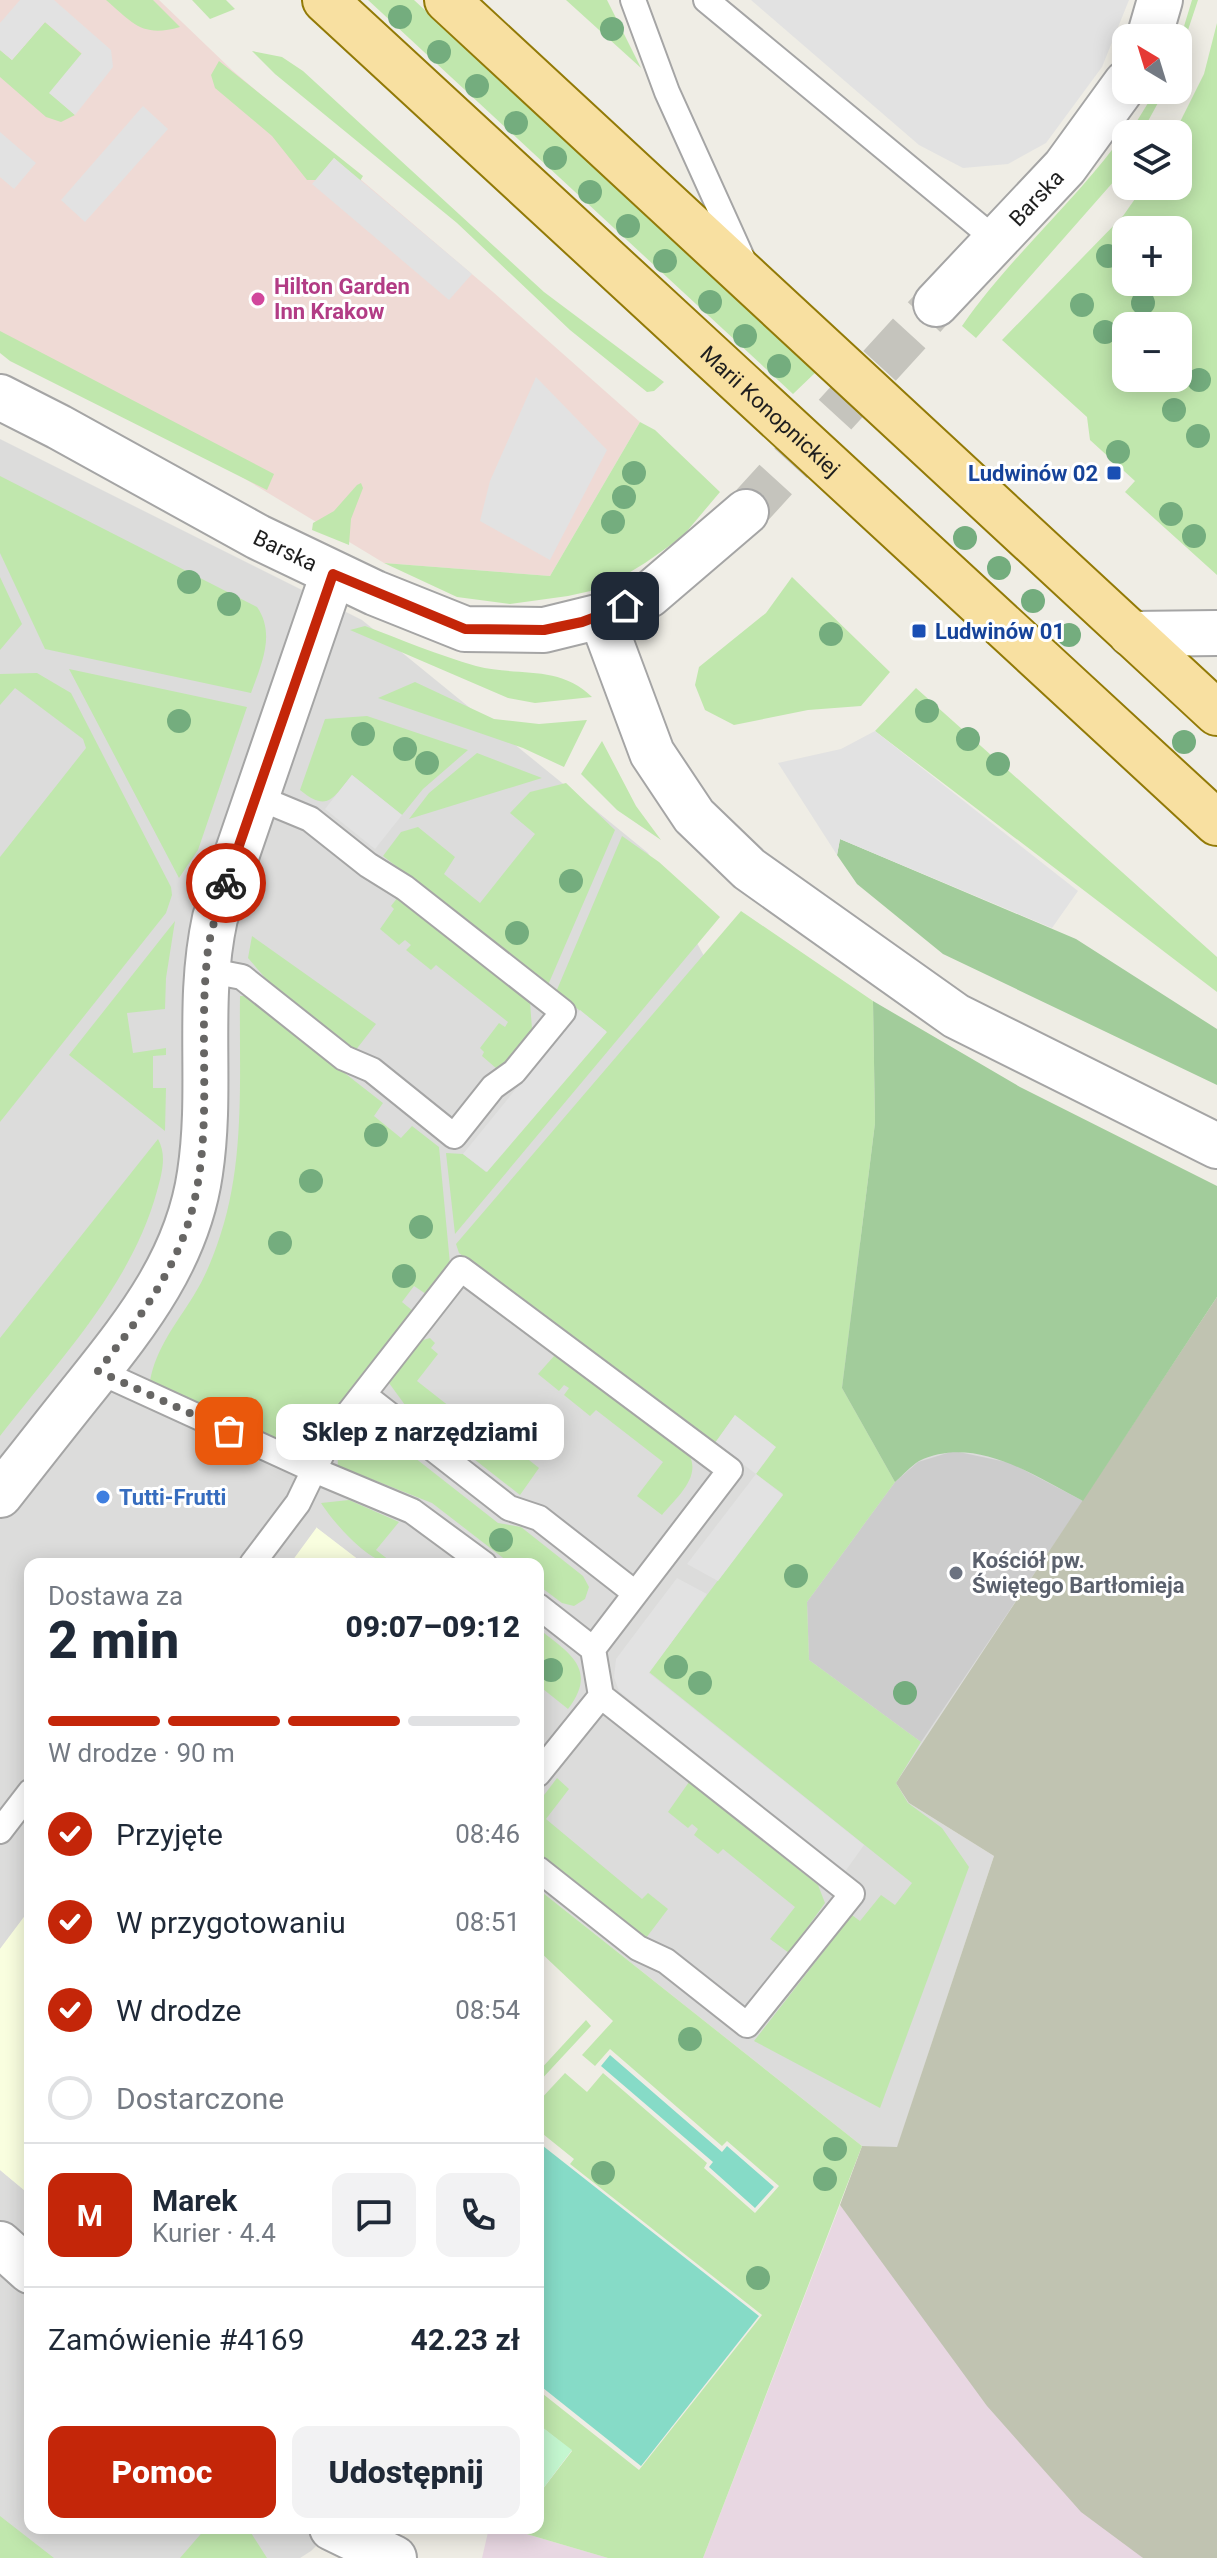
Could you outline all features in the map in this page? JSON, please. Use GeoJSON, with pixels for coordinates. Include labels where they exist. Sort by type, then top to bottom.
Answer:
{"type":"FeatureCollection","features":[{"type":"Feature","properties":{"kind":"main road","name":"Marii Konopnickiej"},"geometry":{"type":"LineString","coordinates":[[325,0],[1217,823]]}},
{"type":"Feature","properties":{"kind":"main road"},"geometry":{"type":"LineString","coordinates":[[447,0],[1217,713]]}},
{"type":"Feature","properties":{"kind":"street"},"geometry":{"type":"LineString","coordinates":[[1153,24],[1160,0]]}},
{"type":"Feature","properties":{"kind":"street","name":"Barska"},"geometry":{"type":"LineString","coordinates":[[936,304],[1065,167],[1112,102]]}},
{"type":"Feature","properties":{"kind":"street","name":"Barska"},"geometry":{"type":"LineString","coordinates":[[0,397],[258,537],[333,574],[465,629],[544,630],[601,616],[649,595],[746,512]]}},
{"type":"Feature","properties":{"kind":"street"},"geometry":{"type":"LineString","coordinates":[[0,1495],[133,1328],[167,1275],[191,1216],[204,1136],[206,970],[215,918],[333,574]]}},
{"type":"Feature","properties":{"kind":"street"},"geometry":{"type":"LineString","coordinates":[[601,616],[652,753],[694,816],[749,869],[956,1016],[1217,1146]]}},
{"type":"Feature","properties":{"kind":"street"},"geometry":{"type":"LineString","coordinates":[[1131,634],[1217,633]]}},
{"type":"Feature","properties":{"kind":"street"},"geometry":{"type":"LineString","coordinates":[[0,2244],[24,2266]]}},
{"type":"Feature","properties":{"kind":"street"},"geometry":{"type":"LineString","coordinates":[[344,2534],[394,2558]]}},
{"type":"Feature","properties":{"kind":"lane"},"geometry":{"type":"LineString","coordinates":[[633,0],[667,92],[752,281]]}},
{"type":"Feature","properties":{"kind":"lane"},"geometry":{"type":"LineString","coordinates":[[706,0],[997,241]]}},
{"type":"Feature","properties":{"kind":"lane"},"geometry":{"type":"LineString","coordinates":[[206,970],[242,977],[344,1058],[372,1070],[454,1136],[493,1087],[514,1072],[563,1012],[405,888],[368,865],[310,819],[257,797]]}},
{"type":"Feature","properties":{"kind":"lane"},"geometry":{"type":"LineString","coordinates":[[257,1558],[283,1526],[330,1437],[461,1269],[730,1470],[593,1649]]}},
{"type":"Feature","properties":{"kind":"lane"},"geometry":{"type":"LineString","coordinates":[[98,1371],[314,1470],[419,1514],[476,1558]]}},
{"type":"Feature","properties":{"kind":"lane"},"geometry":{"type":"LineString","coordinates":[[364,1395],[509,1508],[539,1518],[635,1593]]}},
{"type":"Feature","properties":{"kind":"lane"},"geometry":{"type":"LineString","coordinates":[[544,1611],[593,1649],[601,1696],[852,1894],[747,2025],[666,1961],[638,1948],[544,1874]]}},
{"type":"Feature","properties":{"kind":"lane"},"geometry":{"type":"LineString","coordinates":[[544,1767],[601,1696]]}},
{"type":"Feature","properties":{"kind":"lane"},"geometry":{"type":"LineString","coordinates":[[0,1831],[24,1800]]}},
{"type":"Feature","properties":{"kind":"shaded area"},"geometry":{"type":"Polygon","coordinates":[[[0,0],[159,0],[232,70],[493,292],[640,422],[550,576],[384,563],[212,459],[0,349],[0,0]]]}},
{"type":"Feature","properties":{"kind":"shaded area"},"geometry":{"type":"Polygon","coordinates":[[[20,0],[54,0],[111,50],[113,67],[75,115],[49,93],[82,53],[45,22],[12,60],[0,50],[0,23],[20,0]]]}},
{"type":"Feature","properties":{"kind":"shaded area"},"geometry":{"type":"Polygon","coordinates":[[[751,0],[1129,0],[1119,24],[1112,24],[1112,42],[1102,67],[1046,143],[1008,164],[963,168],[919,145],[751,0]]]}},
{"type":"Feature","properties":{"kind":"shaded area"},"geometry":{"type":"Polygon","coordinates":[[[143,106],[168,129],[85,222],[61,200],[143,106]]]}},
{"type":"Feature","properties":{"kind":"shaded area"},"geometry":{"type":"Polygon","coordinates":[[[0,132],[36,163],[14,189],[0,177],[0,132]]]}},
{"type":"Feature","properties":{"kind":"shaded area"},"geometry":{"type":"Polygon","coordinates":[[[334,158],[472,274],[449,300],[312,184],[334,158]]]}},
{"type":"Feature","properties":{"kind":"shaded area"},"geometry":{"type":"Polygon","coordinates":[[[536,377],[607,450],[550,560],[480,521],[490,481],[536,377]]]}},
{"type":"Feature","properties":{"kind":"shaded area"},"geometry":{"type":"Polygon","coordinates":[[[0,439],[362,620],[648,853],[908,1331],[1103,1457],[1083,1501],[909,1803],[994,1856],[897,2148],[862,2146],[544,1894],[544,1558],[356,1558],[317,1528],[294,1558],[24,1558],[24,1917],[0,1949],[0,439]]]}},
{"type":"Feature","properties":{"kind":"shaded area"},"geometry":{"type":"Polygon","coordinates":[[[875,731],[1078,891],[1052,928],[840,839],[837,855],[778,763],[841,749],[875,731]]]}},
{"type":"Feature","properties":{"kind":"shaded area"},"geometry":{"type":"Polygon","coordinates":[[[352,775],[402,815],[375,849],[325,809],[352,775]]]}},
{"type":"Feature","properties":{"kind":"shaded area"},"geometry":{"type":"Polygon","coordinates":[[[580,1010],[607,1032],[487,1172],[463,1154],[580,1010]]]}},
{"type":"Feature","properties":{"kind":"shaded area"},"geometry":{"type":"Polygon","coordinates":[[[1217,1297],[1217,2558],[1143,2558],[1081,2512],[987,2406],[840,2205],[862,2146],[897,2147],[994,1856],[909,1803],[896,1783],[1217,1297]]]}},
{"type":"Feature","properties":{"kind":"shaded area"},"geometry":{"type":"Polygon","coordinates":[[[735,1415],[776,1447],[756,1474],[715,1443],[735,1415]]]}},
{"type":"Feature","properties":{"kind":"shaded area"},"geometry":{"type":"Polygon","coordinates":[[[954,1451],[1011,1463],[1083,1501],[921,1742],[809,1660],[807,1602],[895,1482],[918,1462],[954,1451]]]}},
{"type":"Feature","properties":{"kind":"shaded area"},"geometry":{"type":"Polygon","coordinates":[[[756,1474],[783,1495],[718,1581],[687,1564],[756,1474]]]}},
{"type":"Feature","properties":{"kind":"shaded area"},"geometry":{"type":"Polygon","coordinates":[[[317,1527],[356,1558],[294,1558],[317,1527]]]}},
{"type":"Feature","properties":{"kind":"shaded area"},"geometry":{"type":"Polygon","coordinates":[[[677,1578],[707,1594],[649,1673],[864,1845],[844,1873],[619,1691],[614,1677],[616,1659],[677,1578]]]}},
{"type":"Feature","properties":{"kind":"shaded area"},"geometry":{"type":"Polygon","coordinates":[[[24,1917],[24,2190],[0,2170],[0,1949],[24,1917]]]}},
{"type":"Feature","properties":{"kind":"shaded area"},"geometry":{"type":"Polygon","coordinates":[[[0,2170],[24,2190],[24,2534],[328,2534],[300,2558],[0,2558],[0,2170]]]}},
{"type":"Feature","properties":{"kind":"shaded area"},"geometry":{"type":"Polygon","coordinates":[[[840,2205],[1133,2549],[1143,2558],[703,2558],[840,2205]]]}},
{"type":"Feature","properties":{"kind":"shaded area"},"geometry":{"type":"Polygon","coordinates":[[[488,2534],[526,2534],[608,2558],[482,2558],[488,2534]]]}},
{"type":"Feature","properties":{"kind":"green space"},"geometry":{"type":"Polygon","coordinates":[[[106,0],[153,0],[180,27],[156,31],[147,29],[131,22],[106,0]]]}},
{"type":"Feature","properties":{"kind":"green space"},"geometry":{"type":"Polygon","coordinates":[[[192,0],[226,0],[235,9],[210,19],[192,0]]]}},
{"type":"Feature","properties":{"kind":"green space"},"geometry":{"type":"Polygon","coordinates":[[[368,0],[414,0],[817,371],[793,394],[368,0]]]}},
{"type":"Feature","properties":{"kind":"green space"},"geometry":{"type":"Polygon","coordinates":[[[566,0],[607,0],[641,68],[566,0]]]}},
{"type":"Feature","properties":{"kind":"green space"},"geometry":{"type":"Polygon","coordinates":[[[1192,0],[1198,0],[1190,24],[1185,24],[1192,0]]]}},
{"type":"Feature","properties":{"kind":"green space"},"geometry":{"type":"Polygon","coordinates":[[[45,22],[82,54],[50,93],[75,115],[61,122],[46,117],[0,77],[0,50],[12,60],[45,22]]]}},
{"type":"Feature","properties":{"kind":"green space"},"geometry":{"type":"Polygon","coordinates":[[[1217,23],[1217,575],[1125,492],[1135,481],[1090,440],[1087,417],[1002,340],[1112,227],[1112,296],[1192,296],[1192,216],[1123,216],[1134,200],[1192,200],[1192,120],[1181,120],[1189,104],[1192,104],[1204,74],[1217,23]]]}},
{"type":"Feature","properties":{"kind":"green space"},"geometry":{"type":"Polygon","coordinates":[[[252,51],[282,57],[303,71],[544,292],[664,382],[654,391],[647,392],[570,330],[457,223],[275,74],[252,51]]]}},
{"type":"Feature","properties":{"kind":"green space"},"geometry":{"type":"Polygon","coordinates":[[[219,61],[363,176],[360,181],[334,158],[316,180],[307,180],[272,136],[215,88],[211,75],[219,61]]]}},
{"type":"Feature","properties":{"kind":"green space"},"geometry":{"type":"Polygon","coordinates":[[[1147,104],[1157,104],[1149,120],[1138,120],[1147,104]]]}},
{"type":"Feature","properties":{"kind":"green space"},"geometry":{"type":"Polygon","coordinates":[[[1112,150],[1112,183],[976,338],[962,326],[1018,257],[1112,150]]]}},
{"type":"Feature","properties":{"kind":"green space"},"geometry":{"type":"Polygon","coordinates":[[[0,331],[274,474],[267,490],[10,361],[0,353],[0,331]]]}},
{"type":"Feature","properties":{"kind":"green space"},"geometry":{"type":"Polygon","coordinates":[[[640,422],[655,430],[720,492],[682,537],[604,588],[510,604],[457,597],[384,563],[550,576],[640,422]]]}},
{"type":"Feature","properties":{"kind":"green space"},"geometry":{"type":"Polygon","coordinates":[[[0,476],[257,607],[263,617],[266,639],[251,693],[45,649],[0,553],[0,476]]]}},
{"type":"Feature","properties":{"kind":"green space"},"geometry":{"type":"Polygon","coordinates":[[[361,483],[363,488],[351,519],[349,545],[312,530],[313,523],[334,511],[361,483]]]}},
{"type":"Feature","properties":{"kind":"green space"},"geometry":{"type":"Polygon","coordinates":[[[0,577],[22,624],[0,650],[0,577]]]}},
{"type":"Feature","properties":{"kind":"green space"},"geometry":{"type":"Polygon","coordinates":[[[792,577],[890,672],[861,706],[808,710],[734,725],[705,710],[695,685],[699,667],[766,613],[792,577]]]}},
{"type":"Feature","properties":{"kind":"green space"},"geometry":{"type":"Polygon","coordinates":[[[365,626],[476,666],[537,673],[566,680],[592,697],[535,703],[508,698],[350,630],[365,626]]]}},
{"type":"Feature","properties":{"kind":"green space"},"geometry":{"type":"Polygon","coordinates":[[[69,669],[247,707],[198,850],[179,878],[69,669]]]}},
{"type":"Feature","properties":{"kind":"green space"},"geometry":{"type":"Polygon","coordinates":[[[37,673],[71,693],[171,887],[172,895],[166,913],[0,1122],[0,857],[86,748],[83,739],[15,688],[0,705],[0,674],[37,673]]]}},
{"type":"Feature","properties":{"kind":"green space"},"geometry":{"type":"Polygon","coordinates":[[[415,682],[494,719],[539,724],[587,720],[564,767],[523,748],[378,698],[415,682]]]}},
{"type":"Feature","properties":{"kind":"green space"},"geometry":{"type":"Polygon","coordinates":[[[916,688],[1217,957],[1217,992],[875,731],[916,688]]]}},
{"type":"Feature","properties":{"kind":"green space"},"geometry":{"type":"Polygon","coordinates":[[[367,716],[468,750],[423,789],[402,815],[352,775],[329,800],[317,801],[300,790],[325,719],[367,716]]]}},
{"type":"Feature","properties":{"kind":"green space"},"geometry":{"type":"Polygon","coordinates":[[[602,741],[636,806],[661,840],[617,810],[581,774],[602,741]]]}},
{"type":"Feature","properties":{"kind":"green space"},"geometry":{"type":"Polygon","coordinates":[[[477,753],[542,778],[409,819],[429,793],[477,753]]]}},
{"type":"Feature","properties":{"kind":"green space"},"geometry":{"type":"Polygon","coordinates":[[[566,783],[615,830],[548,985],[383,856],[401,832],[418,827],[455,857],[444,874],[480,903],[535,834],[510,813],[530,792],[566,783]]]}},
{"type":"Feature","properties":{"kind":"green space"},"geometry":{"type":"Polygon","coordinates":[[[622,836],[659,862],[720,917],[455,1234],[446,1153],[463,1154],[486,1172],[606,1031],[556,992],[622,836]]]}},
{"type":"Feature","properties":{"kind":"green space"},"geometry":{"type":"Polygon","coordinates":[[[840,839],[1076,939],[1217,1029],[1217,1085],[943,954],[857,884],[837,855],[840,839]]]}},
{"type":"Feature","properties":{"kind":"green space"},"geometry":{"type":"Polygon","coordinates":[[[398,897],[530,1002],[532,1029],[503,1066],[497,1069],[482,1056],[484,1052],[480,1048],[499,1023],[505,1027],[508,1022],[436,965],[431,970],[406,950],[411,945],[405,940],[399,945],[380,929],[398,897]]]}},
{"type":"Feature","properties":{"kind":"green space"},"geometry":{"type":"Polygon","coordinates":[[[741,911],[873,1001],[875,1123],[842,1388],[895,1482],[807,1602],[809,1660],[921,1742],[896,1783],[908,1803],[942,1828],[969,1867],[880,2108],[754,2041],[852,1915],[860,1921],[881,1895],[895,1905],[912,1883],[649,1672],[783,1494],[756,1474],[735,1415],[715,1443],[459,1253],[456,1244],[741,911]]]}},
{"type":"Feature","properties":{"kind":"green space"},"geometry":{"type":"Polygon","coordinates":[[[175,921],[166,978],[165,1009],[127,1013],[133,1053],[166,1048],[166,1055],[153,1056],[153,1088],[166,1088],[165,1131],[69,1055],[175,921]]]}},
{"type":"Feature","properties":{"kind":"green space"},"geometry":{"type":"Polygon","coordinates":[[[252,936],[376,1024],[355,1051],[273,987],[248,958],[252,936]]]}},
{"type":"Feature","properties":{"kind":"green space"},"geometry":{"type":"Polygon","coordinates":[[[240,996],[246,996],[383,1103],[374,1116],[401,1138],[412,1126],[439,1147],[450,1264],[426,1294],[414,1286],[402,1302],[413,1311],[321,1431],[307,1438],[283,1441],[150,1381],[162,1347],[207,1270],[226,1215],[233,1184],[239,1122],[240,996]]]}},
{"type":"Feature","properties":{"kind":"green space"},"geometry":{"type":"Polygon","coordinates":[[[873,1001],[1020,1087],[1217,1186],[1217,1297],[1083,1501],[1025,1470],[983,1455],[962,1452],[940,1454],[919,1461],[895,1482],[842,1388],[875,1123],[873,1001]]]}},
{"type":"Feature","properties":{"kind":"green space"},"geometry":{"type":"Polygon","coordinates":[[[158,1139],[163,1158],[161,1178],[130,1259],[91,1321],[0,1436],[0,1338],[158,1139]]]}},
{"type":"Feature","properties":{"kind":"green space"},"geometry":{"type":"Polygon","coordinates":[[[430,1338],[435,1343],[431,1348],[438,1354],[417,1381],[482,1432],[487,1428],[513,1448],[509,1455],[514,1458],[519,1452],[539,1468],[520,1495],[405,1405],[389,1383],[420,1341],[430,1338]]]}},
{"type":"Feature","properties":{"kind":"green space"},"geometry":{"type":"Polygon","coordinates":[[[555,1355],[689,1455],[692,1463],[690,1479],[662,1515],[637,1496],[663,1462],[596,1410],[590,1416],[564,1395],[569,1388],[564,1385],[559,1391],[538,1374],[555,1355]]]}},
{"type":"Feature","properties":{"kind":"green space"},"geometry":{"type":"Polygon","coordinates":[[[369,1430],[387,1436],[498,1523],[521,1527],[583,1576],[589,1587],[585,1599],[574,1606],[562,1603],[544,1590],[544,1558],[503,1558],[432,1503],[338,1466],[342,1445],[355,1433],[369,1430]]]}},
{"type":"Feature","properties":{"kind":"green space"},"geometry":{"type":"Polygon","coordinates":[[[349,1500],[399,1522],[376,1550],[386,1558],[376,1558],[363,1550],[321,1503],[349,1500]]]}},
{"type":"Feature","properties":{"kind":"green space"},"geometry":{"type":"Polygon","coordinates":[[[544,1633],[572,1657],[581,1675],[576,1696],[568,1709],[544,1690],[544,1633]]]}},
{"type":"Feature","properties":{"kind":"green space"},"geometry":{"type":"Polygon","coordinates":[[[557,1778],[569,1789],[546,1819],[642,1899],[648,1893],[668,1909],[646,1938],[544,1858],[544,1795],[557,1778]]]}},
{"type":"Feature","properties":{"kind":"green space"},"geometry":{"type":"Polygon","coordinates":[[[689,1782],[818,1885],[825,1903],[789,1953],[770,1939],[795,1907],[723,1849],[718,1854],[694,1835],[698,1829],[692,1824],[688,1828],[668,1812],[689,1782]]]}},
{"type":"Feature","properties":{"kind":"green space"},"geometry":{"type":"Polygon","coordinates":[[[544,1894],[862,2146],[703,2558],[608,2558],[526,2534],[544,2534],[544,2487],[572,2451],[544,2429],[544,2395],[639,2470],[762,2315],[570,2164],[574,2159],[544,2135],[544,2096],[565,2073],[587,2092],[603,2073],[707,2163],[704,2168],[755,2213],[779,2186],[727,2141],[722,2146],[610,2049],[595,2066],[582,2055],[613,2021],[544,1956],[544,1894]]]}},
{"type":"Feature","properties":{"kind":"green space"},"geometry":{"type":"Polygon","coordinates":[[[586,2020],[591,2026],[544,2077],[544,2066],[586,2020]]]}},
{"type":"Feature","properties":{"kind":"green space"},"geometry":{"type":"Polygon","coordinates":[[[610,2055],[722,2152],[727,2146],[774,2187],[755,2208],[709,2167],[713,2162],[601,2066],[610,2055]]]}},
{"type":"Feature","properties":{"kind":"green space"},"geometry":{"type":"Polygon","coordinates":[[[544,2147],[759,2316],[641,2466],[544,2389],[544,2147]]]}},
{"type":"Feature","properties":{"kind":"green space"},"geometry":{"type":"Polygon","coordinates":[[[544,2429],[572,2450],[544,2487],[544,2429]]]}},
{"type":"Feature","properties":{"kind":"green space"},"geometry":{"type":"Polygon","coordinates":[[[0,2516],[54,2558],[0,2558],[0,2516]]]}},
{"type":"Feature","properties":{"kind":"green space"},"geometry":{"type":"Polygon","coordinates":[[[201,2534],[252,2534],[267,2558],[180,2558],[201,2534]]]}},
{"type":"Feature","properties":{"kind":"tunnel"},"geometry":{"type":"LineString","coordinates":[[746,512],[936,304]]}},
{"type":"Feature","properties":{"kind":"way so far"},"geometry":{"type":"LineString","coordinates":[[226,883],[207,955],[204,989],[204,1136],[191,1216],[167,1275],[133,1328],[98,1371],[229,1431]]}},
{"type":"Feature","properties":{"kind":"place","name":"Hilton Garden Inn Krakow"},"geometry":{"type":"Point","coordinates":[258,299]}},
{"type":"Feature","properties":{"kind":"place","name":"Ludwinów 02"},"geometry":{"type":"Point","coordinates":[1114,473]}},
{"type":"Feature","properties":{"kind":"place","name":"Ludwinów 01"},"geometry":{"type":"Point","coordinates":[919,631]}},
{"type":"Feature","properties":{"kind":"place","name":"Sklep z narzędziami"},"geometry":{"type":"Point","coordinates":[229,1431]}},
{"type":"Feature","properties":{"kind":"place","name":"Tutti-Frutti"},"geometry":{"type":"Point","coordinates":[103,1497]}},
{"type":"Feature","properties":{"kind":"place","name":"Kościół pw. Świętego Bartłomieja"},"geometry":{"type":"Point","coordinates":[956,1573]}},
{"type":"Feature","properties":{"kind":"route"},"geometry":{"type":"LineString","coordinates":[[226,883],[333,574],[465,629],[544,630],[582,622],[625,606]]}}]}
